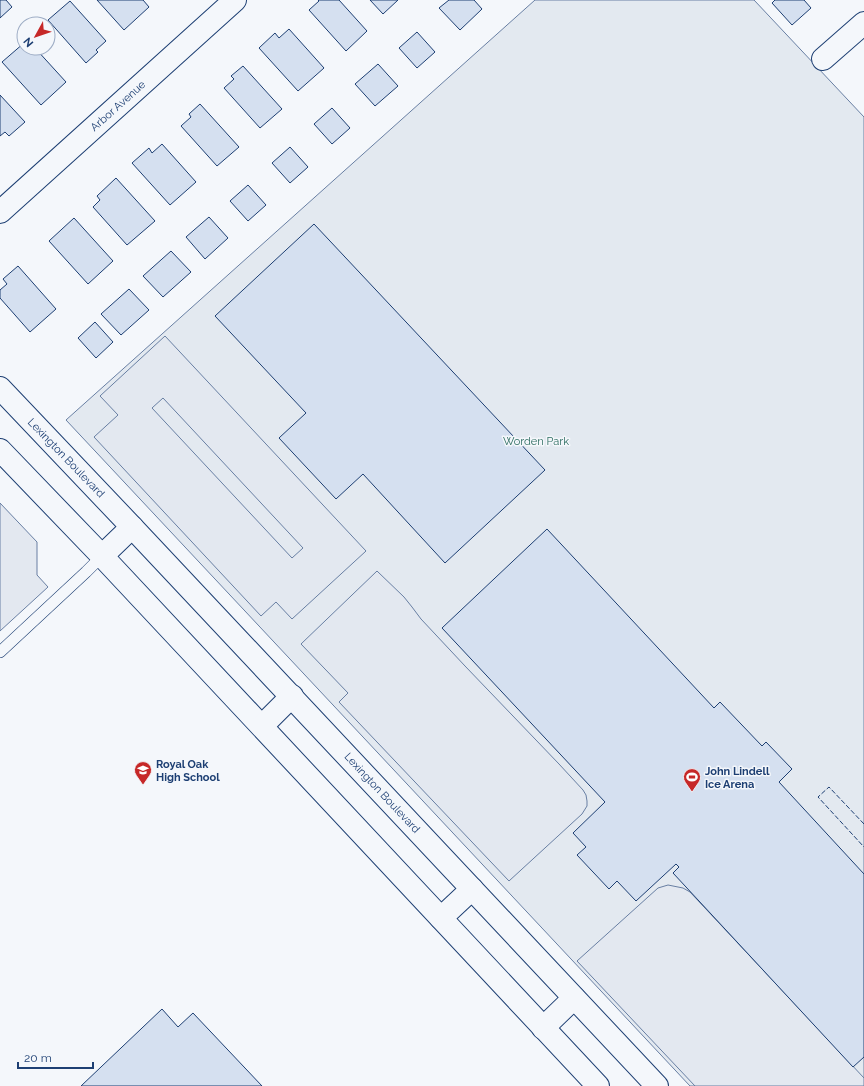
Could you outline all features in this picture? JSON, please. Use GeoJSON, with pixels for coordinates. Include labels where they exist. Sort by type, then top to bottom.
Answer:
{"type":"FeatureCollection","features":[{"type":"Feature","properties":{"kind":"street","name":"Arbor Avenue"},"geometry":{"type":"LineString","coordinates":[[0,212],[235,0]]}},
{"type":"Feature","properties":{"kind":"street"},"geometry":{"type":"LineString","coordinates":[[823,59],[864,23]]}},
{"type":"Feature","properties":{"kind":"street","name":"Lexington Boulevard"},"geometry":{"type":"LineString","coordinates":[[0,388],[292,696],[657,1086]]}},
{"type":"Feature","properties":{"kind":"street"},"geometry":{"type":"LineString","coordinates":[[0,450],[262,726],[542,1028],[598,1086]]}},
{"type":"Feature","properties":{"kind":"street"},"geometry":{"type":"LineString","coordinates":[[102,556],[132,527]]}},
{"type":"Feature","properties":{"kind":"street"},"geometry":{"type":"LineString","coordinates":[[262,726],[292,696]]}},
{"type":"Feature","properties":{"kind":"street"},"geometry":{"type":"LineString","coordinates":[[441,918],[472,890]]}},
{"type":"Feature","properties":{"kind":"street"},"geometry":{"type":"LineString","coordinates":[[542,1028],[574,998]]}},
{"type":"Feature","properties":{"kind":"lane"},"geometry":{"type":"LineString","coordinates":[[0,652],[102,556]]}},
{"type":"Feature","properties":{"kind":"green space","name":"Worden Park"},"geometry":{"type":"Polygon","coordinates":[[[535,0],[754,0],[864,117],[864,1086],[690,1086],[66,420],[535,0]]]}},
{"type":"Feature","properties":{"kind":"shaded area"},"geometry":{"type":"Polygon","coordinates":[[[165,336],[366,551],[292,619],[276,602],[261,616],[94,437],[118,415],[100,396],[165,336]],[[163,398],[152,408],[292,558],[303,548],[163,398]]]}},
{"type":"Feature","properties":{"kind":"shaded area"},"geometry":{"type":"Polygon","coordinates":[[[0,503],[37,542],[37,575],[48,587],[0,631],[0,503]]]}},
{"type":"Feature","properties":{"kind":"shaded area"},"geometry":{"type":"Polygon","coordinates":[[[377,571],[404,597],[421,619],[559,764],[586,795],[587,806],[582,814],[509,881],[339,702],[348,693],[301,644],[377,571]]]}},
{"type":"Feature","properties":{"kind":"shaded area"},"geometry":{"type":"Polygon","coordinates":[[[668,885],[683,888],[690,892],[864,1078],[864,1086],[695,1086],[577,961],[658,888],[668,885]]]}},
{"type":"Feature","properties":{"kind":"building"},"geometry":{"type":"Polygon","coordinates":[[[0,0],[6,0],[12,7],[0,18],[0,0]]]}},
{"type":"Feature","properties":{"kind":"building"},"geometry":{"type":"Polygon","coordinates":[[[97,0],[143,0],[149,7],[124,30],[97,0]]]}},
{"type":"Feature","properties":{"kind":"building"},"geometry":{"type":"Polygon","coordinates":[[[318,0],[339,0],[367,31],[346,51],[309,10],[319,1],[318,0]]]}},
{"type":"Feature","properties":{"kind":"building"},"geometry":{"type":"Polygon","coordinates":[[[370,0],[398,0],[383,14],[370,0]]]}},
{"type":"Feature","properties":{"kind":"building"},"geometry":{"type":"Polygon","coordinates":[[[449,0],[474,0],[482,9],[460,30],[439,8],[449,0]]]}},
{"type":"Feature","properties":{"kind":"building"},"geometry":{"type":"Polygon","coordinates":[[[775,0],[804,0],[811,8],[792,25],[772,3],[775,0]]]}},
{"type":"Feature","properties":{"kind":"building"},"geometry":{"type":"Polygon","coordinates":[[[70,1],[106,41],[96,50],[98,52],[86,63],[56,29],[56,16],[53,16],[70,1]]]}},
{"type":"Feature","properties":{"kind":"building"},"geometry":{"type":"Polygon","coordinates":[[[289,29],[324,68],[298,91],[259,48],[275,33],[279,38],[289,29]]]}},
{"type":"Feature","properties":{"kind":"building"},"geometry":{"type":"Polygon","coordinates":[[[417,32],[435,52],[417,68],[399,48],[417,32]]]}},
{"type":"Feature","properties":{"kind":"building"},"geometry":{"type":"Polygon","coordinates":[[[16,50],[16,56],[42,56],[66,82],[41,105],[2,62],[16,50]]]}},
{"type":"Feature","properties":{"kind":"building"},"geometry":{"type":"Polygon","coordinates":[[[378,64],[398,86],[375,106],[355,84],[378,64]]]}},
{"type":"Feature","properties":{"kind":"building"},"geometry":{"type":"Polygon","coordinates":[[[243,66],[282,109],[260,128],[224,88],[234,79],[231,76],[243,66]]]}},
{"type":"Feature","properties":{"kind":"building"},"geometry":{"type":"Polygon","coordinates":[[[0,95],[25,122],[9,136],[5,132],[0,136],[0,95]]]}},
{"type":"Feature","properties":{"kind":"building"},"geometry":{"type":"Polygon","coordinates":[[[200,104],[239,147],[217,166],[181,126],[191,117],[189,114],[200,104]]]}},
{"type":"Feature","properties":{"kind":"building"},"geometry":{"type":"Polygon","coordinates":[[[332,108],[350,128],[332,144],[314,124],[332,108]]]}},
{"type":"Feature","properties":{"kind":"building"},"geometry":{"type":"Polygon","coordinates":[[[162,144],[196,182],[170,205],[132,163],[149,148],[152,153],[162,144]]]}},
{"type":"Feature","properties":{"kind":"building"},"geometry":{"type":"Polygon","coordinates":[[[290,147],[308,167],[290,183],[272,163],[290,147]]]}},
{"type":"Feature","properties":{"kind":"building"},"geometry":{"type":"Polygon","coordinates":[[[116,178],[155,221],[127,245],[93,207],[100,200],[97,196],[116,178]]]}},
{"type":"Feature","properties":{"kind":"building"},"geometry":{"type":"Polygon","coordinates":[[[248,185],[266,205],[248,221],[230,201],[248,185]]]}},
{"type":"Feature","properties":{"kind":"building"},"geometry":{"type":"Polygon","coordinates":[[[209,217],[228,238],[205,259],[186,237],[209,217]]]}},
{"type":"Feature","properties":{"kind":"building"},"geometry":{"type":"Polygon","coordinates":[[[74,218],[113,261],[88,284],[49,241],[74,218]]]}},
{"type":"Feature","properties":{"kind":"building"},"geometry":{"type":"Polygon","coordinates":[[[314,224],[545,470],[445,563],[363,474],[336,499],[279,438],[306,413],[215,316],[314,224]]]}},
{"type":"Feature","properties":{"kind":"building"},"geometry":{"type":"Polygon","coordinates":[[[171,251],[191,272],[163,297],[143,276],[171,251]]]}},
{"type":"Feature","properties":{"kind":"building"},"geometry":{"type":"Polygon","coordinates":[[[18,266],[56,309],[30,332],[0,298],[0,290],[7,284],[3,279],[18,266]]]}},
{"type":"Feature","properties":{"kind":"building"},"geometry":{"type":"Polygon","coordinates":[[[129,289],[149,310],[121,335],[101,314],[129,289]]]}},
{"type":"Feature","properties":{"kind":"building"},"geometry":{"type":"Polygon","coordinates":[[[95,322],[113,342],[96,358],[78,338],[95,322]]]}},
{"type":"Feature","properties":{"kind":"building","name":"John Lindell Ice Arena"},"geometry":{"type":"Polygon","coordinates":[[[547,529],[714,708],[720,702],[762,746],[766,742],[792,769],[779,782],[864,874],[864,1057],[853,1067],[673,873],[679,867],[676,864],[636,901],[617,881],[609,889],[577,855],[586,847],[573,833],[605,802],[442,628],[547,529]]]}},
{"type":"Feature","properties":{"kind":"building"},"geometry":{"type":"Polygon","coordinates":[[[162,1009],[178,1027],[193,1013],[262,1086],[81,1086],[162,1009]]]}},
{"type":"Feature","properties":{"kind":"fence"},"geometry":{"type":"LineString","coordinates":[[864,824],[829,787],[818,797],[864,847]]}},
{"type":"Feature","properties":{"kind":"place","name":"Royal Oak High School"},"geometry":{"type":"Point","coordinates":[143,785]}},
{"type":"Feature","properties":{"kind":"place","name":"John Lindell Ice Arena"},"geometry":{"type":"Point","coordinates":[692,792]}}]}
